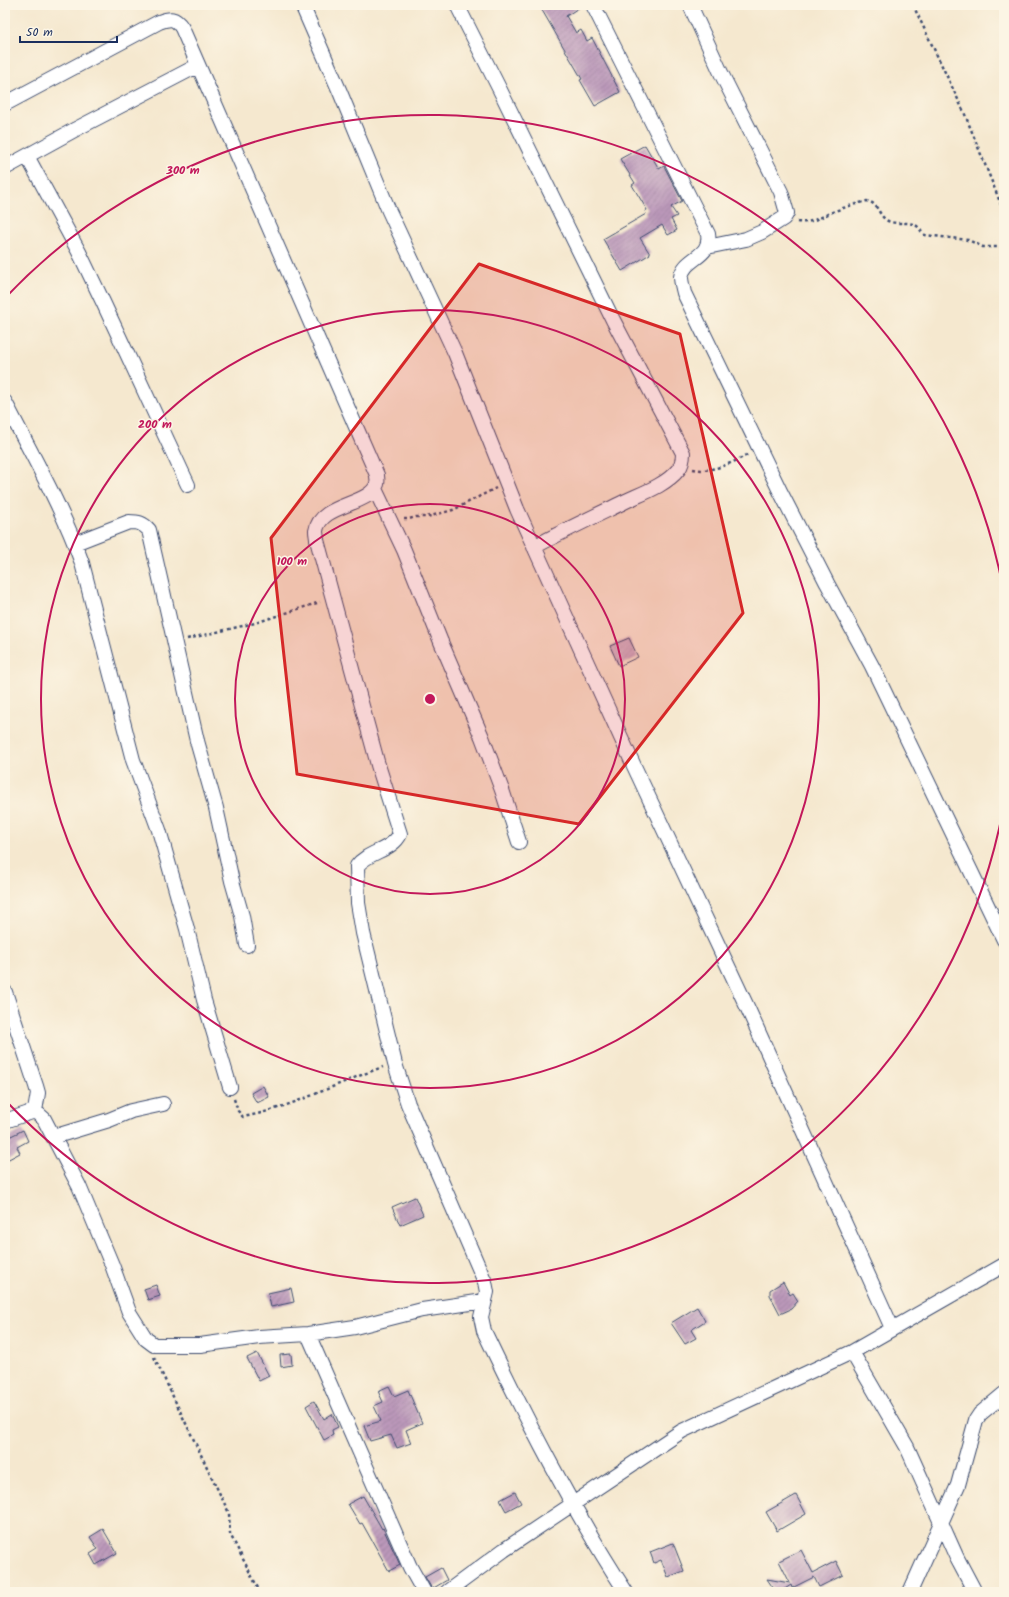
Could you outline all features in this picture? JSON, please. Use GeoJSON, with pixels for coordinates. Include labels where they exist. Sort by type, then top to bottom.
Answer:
{"type":"FeatureCollection","features":[{"type":"Feature","properties":{"kind":"street"},"geometry":{"type":"LineString","coordinates":[[302,5],[389,211],[455,354],[517,509],[749,1011],[892,1328]]}},
{"type":"Feature","properties":{"kind":"street"},"geometry":{"type":"LineString","coordinates":[[457,5],[612,320],[683,453],[683,461],[681,465],[669,479],[650,490],[567,529],[534,547]]}},
{"type":"Feature","properties":{"kind":"street"},"geometry":{"type":"LineString","coordinates":[[593,5],[708,234],[709,241],[707,247],[685,268],[681,278],[684,293],[827,583],[872,666],[1004,940]]}},
{"type":"Feature","properties":{"kind":"street"},"geometry":{"type":"LineString","coordinates":[[690,5],[722,75],[781,192],[786,212],[784,218],[762,232],[746,239],[707,247]]}},
{"type":"Feature","properties":{"kind":"street"},"geometry":{"type":"LineString","coordinates":[[5,104],[159,22],[170,18],[177,21],[182,28],[197,66],[377,475],[378,483],[375,489],[368,494],[327,514],[320,522],[316,530],[317,540],[378,764],[400,834],[397,840],[391,845],[356,866],[363,933],[395,1064],[408,1104],[485,1282],[486,1292],[481,1317],[484,1331],[532,1429],[572,1503],[596,1546],[626,1592]]}},
{"type":"Feature","properties":{"kind":"street"},"geometry":{"type":"LineString","coordinates":[[5,168],[197,66]]}},
{"type":"Feature","properties":{"kind":"street"},"geometry":{"type":"LineString","coordinates":[[27,156],[93,280],[188,485]]}},
{"type":"Feature","properties":{"kind":"street"},"geometry":{"type":"LineString","coordinates":[[5,402],[58,504],[75,543],[92,600],[133,760],[159,830],[187,929],[204,1000],[230,1087]]}},
{"type":"Feature","properties":{"kind":"street"},"geometry":{"type":"LineString","coordinates":[[375,489],[388,516],[482,737],[502,790],[519,842]]}},
{"type":"Feature","properties":{"kind":"street"},"geometry":{"type":"LineString","coordinates":[[75,543],[129,522],[137,522],[145,525],[149,530],[197,740],[216,808],[232,881],[242,916],[247,945]]}},
{"type":"Feature","properties":{"kind":"street"},"geometry":{"type":"LineString","coordinates":[[5,992],[38,1093],[35,1111]]}},
{"type":"Feature","properties":{"kind":"street"},"geometry":{"type":"LineString","coordinates":[[53,1137],[109,1120],[131,1111],[163,1104]]}},
{"type":"Feature","properties":{"kind":"street"},"geometry":{"type":"LineString","coordinates":[[35,1111],[44,1120],[79,1186],[112,1265],[129,1312],[147,1340],[154,1345],[200,1345],[259,1337],[308,1334],[355,1327],[422,1310],[484,1301]]}},
{"type":"Feature","properties":{"kind":"street"},"geometry":{"type":"LineString","coordinates":[[5,1121],[35,1111]]}},
{"type":"Feature","properties":{"kind":"street"},"geometry":{"type":"LineString","coordinates":[[448,1592],[504,1550],[572,1503],[682,1431],[852,1352],[1004,1265]]}},
{"type":"Feature","properties":{"kind":"street"},"geometry":{"type":"LineString","coordinates":[[308,1334],[410,1567],[424,1592]]}},
{"type":"Feature","properties":{"kind":"street"},"geometry":{"type":"LineString","coordinates":[[852,1352],[907,1447],[957,1558],[975,1592]]}},
{"type":"Feature","properties":{"kind":"street"},"geometry":{"type":"LineString","coordinates":[[910,1592],[958,1485],[976,1420],[980,1414],[1004,1394]]}},
{"type":"Feature","properties":{"kind":"path"},"geometry":{"type":"LineString","coordinates":[[913,5],[964,112],[1004,212]]}},
{"type":"Feature","properties":{"kind":"path"},"geometry":{"type":"LineString","coordinates":[[784,218],[794,222],[803,223],[867,201],[872,202],[887,220],[900,223],[910,223],[917,226],[925,236],[968,240],[983,246],[1004,247]]}},
{"type":"Feature","properties":{"kind":"path"},"geometry":{"type":"LineString","coordinates":[[681,465],[707,470],[739,459],[760,448]]}},
{"type":"Feature","properties":{"kind":"path"},"geometry":{"type":"LineString","coordinates":[[388,516],[410,519],[416,517],[427,518],[438,515],[453,510],[507,483]]}},
{"type":"Feature","properties":{"kind":"path"},"geometry":{"type":"LineString","coordinates":[[174,641],[255,623],[318,602],[333,600]]}},
{"type":"Feature","properties":{"kind":"path"},"geometry":{"type":"LineString","coordinates":[[230,1087],[238,1111],[243,1117],[283,1106],[370,1072],[395,1064]]}},
{"type":"Feature","properties":{"kind":"path"},"geometry":{"type":"LineString","coordinates":[[147,1340],[148,1346],[229,1513],[230,1534],[260,1592]]}},
{"type":"Feature","properties":{"kind":"highlighted area"},"geometry":{"type":"Polygon","coordinates":[[[479,264],[680,334],[743,613],[579,824],[297,774],[271,538],[479,264]]]}},
{"type":"Feature","properties":{"kind":"building"},"geometry":{"type":"Polygon","coordinates":[[[539,5],[583,5],[566,16],[576,33],[581,30],[587,41],[592,38],[620,92],[595,106],[580,80],[582,79],[539,5]]]}},
{"type":"Feature","properties":{"kind":"building"},"geometry":{"type":"Polygon","coordinates":[[[645,145],[659,169],[664,166],[682,201],[671,207],[677,216],[671,219],[677,230],[668,235],[662,225],[640,238],[650,254],[622,271],[603,239],[646,214],[645,211],[647,210],[632,185],[635,183],[620,159],[645,145]]]}},
{"type":"Feature","properties":{"kind":"building"},"geometry":{"type":"Polygon","coordinates":[[[629,638],[638,657],[619,666],[610,646],[629,638]]]}},
{"type":"Feature","properties":{"kind":"building"},"geometry":{"type":"Polygon","coordinates":[[[263,1086],[269,1097],[257,1103],[251,1093],[263,1086]]]}},
{"type":"Feature","properties":{"kind":"building"},"geometry":{"type":"Polygon","coordinates":[[[23,1130],[28,1141],[17,1147],[20,1153],[5,1161],[5,1139],[23,1130]]]}},
{"type":"Feature","properties":{"kind":"building"},"geometry":{"type":"Polygon","coordinates":[[[415,1197],[423,1215],[400,1225],[392,1207],[415,1197]]]}},
{"type":"Feature","properties":{"kind":"building"},"geometry":{"type":"Polygon","coordinates":[[[783,1282],[790,1295],[793,1293],[798,1301],[791,1309],[780,1314],[770,1295],[770,1290],[783,1282]]]}},
{"type":"Feature","properties":{"kind":"building"},"geometry":{"type":"Polygon","coordinates":[[[156,1285],[160,1296],[148,1300],[144,1289],[156,1285]]]}},
{"type":"Feature","properties":{"kind":"building"},"geometry":{"type":"Polygon","coordinates":[[[291,1288],[294,1302],[271,1307],[268,1293],[291,1288]]]}},
{"type":"Feature","properties":{"kind":"building"},"geometry":{"type":"Polygon","coordinates":[[[697,1307],[705,1321],[691,1330],[696,1338],[685,1344],[671,1323],[697,1307]]]}},
{"type":"Feature","properties":{"kind":"building"},"geometry":{"type":"Polygon","coordinates":[[[257,1353],[269,1376],[259,1381],[247,1358],[257,1353]]]}},
{"type":"Feature","properties":{"kind":"building"},"geometry":{"type":"Polygon","coordinates":[[[291,1354],[292,1365],[281,1367],[280,1355],[291,1354]]]}},
{"type":"Feature","properties":{"kind":"building"},"geometry":{"type":"Polygon","coordinates":[[[389,1386],[394,1396],[408,1390],[422,1423],[406,1430],[411,1443],[397,1448],[391,1435],[370,1441],[364,1426],[381,1421],[374,1406],[383,1402],[378,1391],[389,1386]]]}},
{"type":"Feature","properties":{"kind":"building"},"geometry":{"type":"Polygon","coordinates":[[[314,1401],[324,1419],[332,1414],[338,1427],[332,1430],[333,1435],[324,1440],[306,1406],[314,1401]]]}},
{"type":"Feature","properties":{"kind":"building"},"geometry":{"type":"Polygon","coordinates":[[[515,1492],[521,1503],[506,1511],[500,1500],[515,1492]]]}},
{"type":"Feature","properties":{"kind":"building"},"geometry":{"type":"Polygon","coordinates":[[[796,1495],[806,1514],[777,1531],[766,1512],[796,1495]]]}},
{"type":"Feature","properties":{"kind":"building"},"geometry":{"type":"Polygon","coordinates":[[[363,1496],[382,1529],[383,1528],[400,1565],[389,1571],[362,1523],[360,1524],[348,1504],[363,1496]]]}},
{"type":"Feature","properties":{"kind":"building"},"geometry":{"type":"Polygon","coordinates":[[[103,1529],[117,1553],[96,1565],[90,1554],[98,1549],[90,1537],[103,1529]]]}},
{"type":"Feature","properties":{"kind":"building"},"geometry":{"type":"Polygon","coordinates":[[[673,1543],[684,1571],[668,1577],[661,1560],[654,1563],[650,1552],[673,1543]]]}},
{"type":"Feature","properties":{"kind":"building"},"geometry":{"type":"Polygon","coordinates":[[[801,1550],[813,1573],[836,1561],[843,1575],[819,1587],[814,1577],[792,1588],[791,1585],[780,1592],[776,1592],[767,1579],[790,1583],[779,1561],[801,1550]]]}},
{"type":"Feature","properties":{"kind":"building"},"geometry":{"type":"Polygon","coordinates":[[[441,1568],[447,1580],[432,1589],[425,1577],[441,1568]]]}}]}
